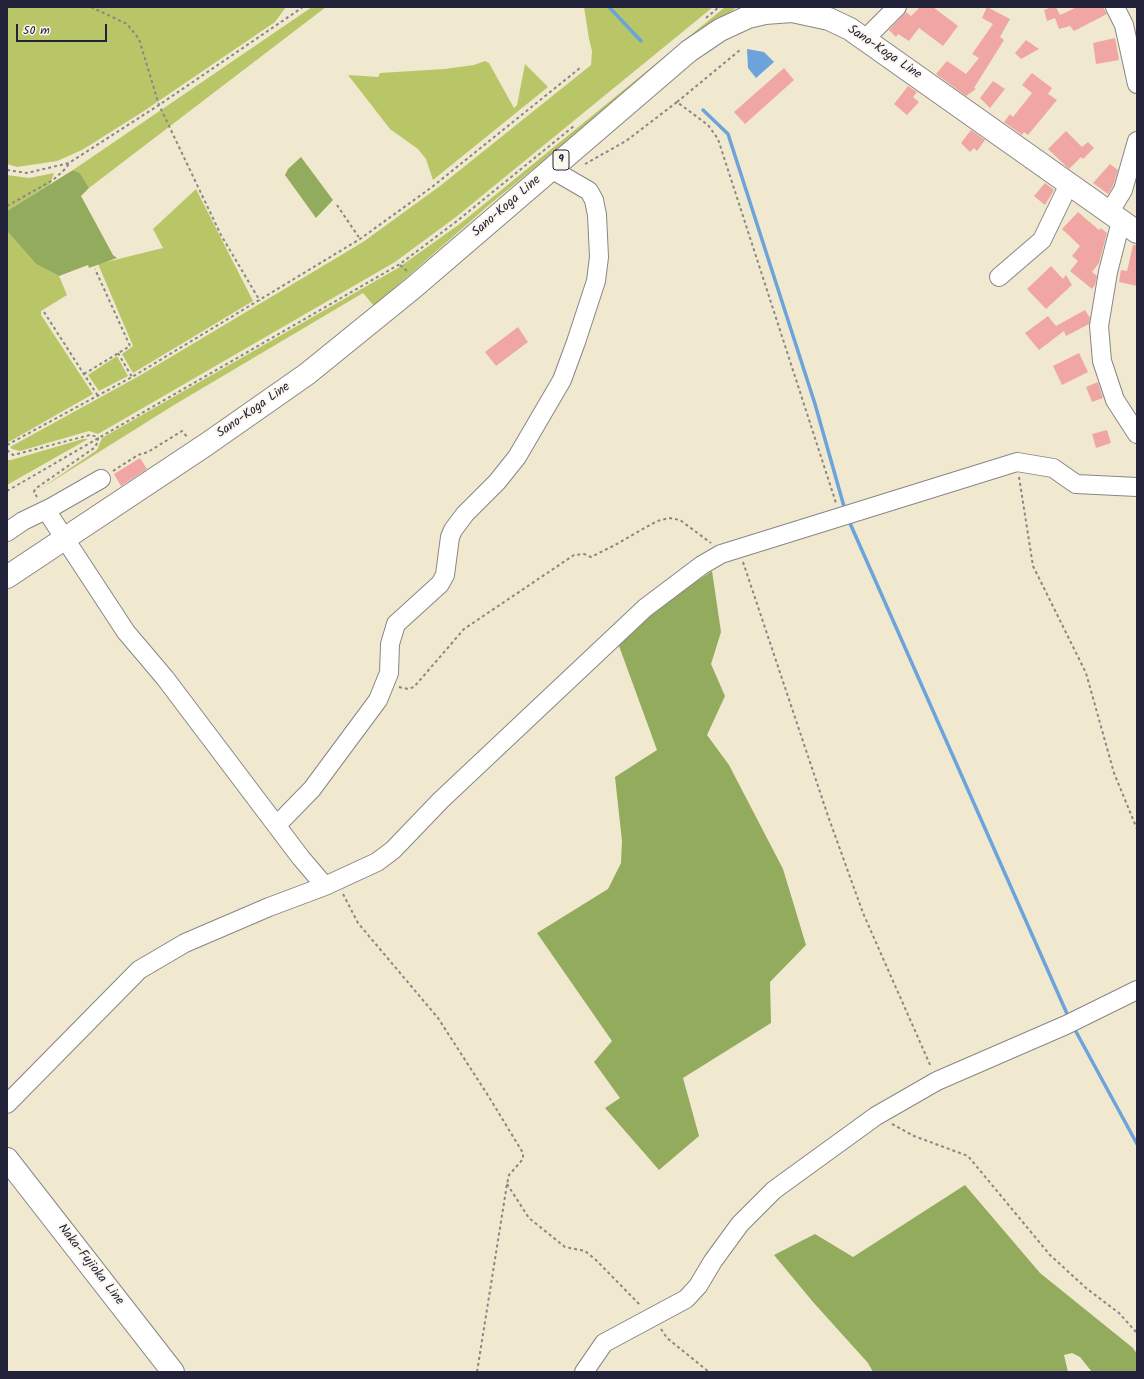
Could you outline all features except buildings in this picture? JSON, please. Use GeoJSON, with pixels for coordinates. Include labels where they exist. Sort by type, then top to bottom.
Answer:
{"type":"FeatureCollection","features":[{"type":"Feature","properties":{"kind":"main road","name":"Sano-Koga Line"},"geometry":{"type":"LineString","coordinates":[[7,577],[207,444],[306,374],[418,283],[689,51],[720,30],[738,21],[773,9],[808,13],[829,19],[850,29],[1122,222]]}},
{"type":"Feature","properties":{"kind":"main road","name":"Naka-Fujioka Line"},"geometry":{"type":"LineString","coordinates":[[7,1159],[173,1372]]}},
{"type":"Feature","properties":{"kind":"street"},"geometry":{"type":"LineString","coordinates":[[865,39],[897,7]]}},
{"type":"Feature","properties":{"kind":"street"},"geometry":{"type":"LineString","coordinates":[[1115,7],[1124,25],[1137,84]]}},
{"type":"Feature","properties":{"kind":"street"},"geometry":{"type":"LineString","coordinates":[[1137,141],[1123,190],[1122,222],[1108,272],[1099,326],[1102,361],[1115,400],[1137,434]]}},
{"type":"Feature","properties":{"kind":"street"},"geometry":{"type":"LineString","coordinates":[[277,825],[312,789],[336,759],[378,700],[387,682],[389,673],[390,644],[396,624],[440,584],[445,575],[450,536],[453,530],[465,514],[497,482],[517,457],[551,400],[570,359],[592,294],[598,257],[597,215],[594,200],[588,191],[558,173],[553,167]]}},
{"type":"Feature","properties":{"kind":"street"},"geometry":{"type":"LineString","coordinates":[[999,277],[1042,240],[1069,184]]}},
{"type":"Feature","properties":{"kind":"street"},"geometry":{"type":"LineString","coordinates":[[7,1104],[139,970],[185,943],[269,907],[331,883],[377,862],[393,850],[446,795],[645,608],[702,565],[721,554],[1017,462],[1053,468],[1076,484],[1137,487]]}},
{"type":"Feature","properties":{"kind":"street"},"geometry":{"type":"LineString","coordinates":[[7,532],[23,520],[46,510],[101,479]]}},
{"type":"Feature","properties":{"kind":"street"},"geometry":{"type":"LineString","coordinates":[[46,510],[66,538],[126,632],[177,694],[277,825],[331,883]]}},
{"type":"Feature","properties":{"kind":"street"},"geometry":{"type":"LineString","coordinates":[[584,1372],[604,1343],[686,1300],[698,1286],[713,1261],[740,1224],[774,1190],[876,1116],[937,1081],[1066,1025],[1137,990]]}},
{"type":"Feature","properties":{"kind":"path"},"geometry":{"type":"LineString","coordinates":[[91,7],[127,24],[139,39],[158,106],[221,235],[260,301]]}},
{"type":"Feature","properties":{"kind":"path"},"geometry":{"type":"LineString","coordinates":[[7,170],[27,173],[69,163],[158,106],[303,7]]}},
{"type":"Feature","properties":{"kind":"path"},"geometry":{"type":"LineString","coordinates":[[702,21],[719,7]]}},
{"type":"Feature","properties":{"kind":"path"},"geometry":{"type":"LineString","coordinates":[[571,180],[586,164],[626,141],[677,102],[740,50]]}},
{"type":"Feature","properties":{"kind":"path"},"geometry":{"type":"LineString","coordinates":[[7,445],[132,377],[260,301],[360,239],[432,187],[580,68]]}},
{"type":"Feature","properties":{"kind":"path"},"geometry":{"type":"LineString","coordinates":[[677,102],[708,126],[718,139],[724,154],[840,517]]}},
{"type":"Feature","properties":{"kind":"path"},"geometry":{"type":"LineString","coordinates":[[7,491],[98,437],[400,264],[457,221],[578,123]]}},
{"type":"Feature","properties":{"kind":"path"},"geometry":{"type":"LineString","coordinates":[[7,206],[52,180],[64,170],[69,163]]}},
{"type":"Feature","properties":{"kind":"path"},"geometry":{"type":"LineString","coordinates":[[336,205],[360,239]]}},
{"type":"Feature","properties":{"kind":"path"},"geometry":{"type":"LineString","coordinates":[[84,374],[130,346],[95,269]]}},
{"type":"Feature","properties":{"kind":"path"},"geometry":{"type":"LineString","coordinates":[[44,312],[98,396]]}},
{"type":"Feature","properties":{"kind":"path"},"geometry":{"type":"LineString","coordinates":[[118,353],[132,377]]}},
{"type":"Feature","properties":{"kind":"path"},"geometry":{"type":"LineString","coordinates":[[101,479],[138,455],[148,452],[182,431],[190,441]]}},
{"type":"Feature","properties":{"kind":"path"},"geometry":{"type":"LineString","coordinates":[[7,450],[13,455],[90,435],[98,437]]}},
{"type":"Feature","properties":{"kind":"path"},"geometry":{"type":"LineString","coordinates":[[46,510],[34,492],[35,489],[94,448],[98,442],[98,437]]}},
{"type":"Feature","properties":{"kind":"path"},"geometry":{"type":"LineString","coordinates":[[1017,462],[1033,566],[1086,673],[1114,773],[1137,829]]}},
{"type":"Feature","properties":{"kind":"path"},"geometry":{"type":"LineString","coordinates":[[387,682],[402,689],[414,687],[458,635],[483,615],[574,555],[584,554],[591,557],[657,521],[669,518],[680,520],[711,542],[721,554]]}},
{"type":"Feature","properties":{"kind":"path"},"geometry":{"type":"LineString","coordinates":[[738,548],[828,816],[863,913],[937,1081]]}},
{"type":"Feature","properties":{"kind":"path"},"geometry":{"type":"LineString","coordinates":[[331,883],[358,923],[438,1018],[523,1153],[523,1159],[509,1175],[507,1184],[477,1372]]}},
{"type":"Feature","properties":{"kind":"path"},"geometry":{"type":"LineString","coordinates":[[876,1116],[914,1136],[968,1156],[1050,1255],[1086,1288],[1119,1313],[1137,1333]]}},
{"type":"Feature","properties":{"kind":"path"},"geometry":{"type":"LineString","coordinates":[[507,1184],[529,1218],[564,1247],[585,1252],[596,1260],[652,1318],[667,1338],[709,1372]]}},
{"type":"Feature","properties":{"kind":"green space"},"geometry":{"type":"Polygon","coordinates":[[[7,7],[286,7],[275,22],[144,111],[82,150],[57,161],[17,167],[7,164],[7,7]]]}},
{"type":"Feature","properties":{"kind":"green space"},"geometry":{"type":"Polygon","coordinates":[[[312,7],[326,7],[89,188],[80,173],[73,170],[312,7]]]}},
{"type":"Feature","properties":{"kind":"green space"},"geometry":{"type":"Polygon","coordinates":[[[584,7],[713,7],[456,217],[395,262],[98,434],[89,431],[20,451],[10,447],[139,376],[363,242],[440,186],[591,65],[592,51],[584,7]]]}},
{"type":"Feature","properties":{"kind":"green space"},"geometry":{"type":"Polygon","coordinates":[[[725,7],[737,7],[675,53],[489,205],[374,306],[363,293],[174,405],[40,489],[97,450],[102,438],[398,268],[461,223],[725,7]]]}},
{"type":"Feature","properties":{"kind":"green space"},"geometry":{"type":"Polygon","coordinates":[[[485,61],[489,63],[514,108],[517,105],[525,64],[548,87],[433,180],[426,159],[418,149],[390,129],[348,75],[378,77],[380,73],[444,69],[474,65],[485,61]]]}},
{"type":"Feature","properties":{"kind":"green space"},"geometry":{"type":"Polygon","coordinates":[[[301,157],[333,200],[316,218],[285,175],[288,169],[301,157]]]}},
{"type":"Feature","properties":{"kind":"green space"},"geometry":{"type":"Polygon","coordinates":[[[73,170],[80,173],[89,188],[81,196],[113,255],[117,258],[89,268],[88,265],[59,276],[36,264],[7,231],[7,211],[73,170]]]}},
{"type":"Feature","properties":{"kind":"green space"},"geometry":{"type":"Polygon","coordinates":[[[54,173],[50,184],[7,211],[7,175],[29,178],[54,173]]]}},
{"type":"Feature","properties":{"kind":"green space"},"geometry":{"type":"Polygon","coordinates":[[[196,189],[253,301],[133,373],[122,354],[133,346],[98,264],[163,248],[153,229],[196,189]]]}},
{"type":"Feature","properties":{"kind":"green space"},"geometry":{"type":"Polygon","coordinates":[[[7,231],[36,264],[59,276],[67,295],[41,311],[41,315],[93,394],[7,443],[7,231]]]}},
{"type":"Feature","properties":{"kind":"green space"},"geometry":{"type":"Polygon","coordinates":[[[117,356],[128,376],[99,391],[88,375],[117,356]]]}},
{"type":"Feature","properties":{"kind":"green space"},"geometry":{"type":"Polygon","coordinates":[[[83,439],[88,439],[7,485],[7,460],[83,439]]]}},
{"type":"Feature","properties":{"kind":"green space"},"geometry":{"type":"Polygon","coordinates":[[[712,571],[721,632],[711,664],[725,696],[707,735],[729,765],[783,869],[806,945],[770,982],[771,1023],[683,1078],[699,1136],[659,1170],[605,1108],[620,1098],[594,1062],[612,1041],[537,933],[608,889],[621,863],[622,841],[615,777],[657,750],[615,635],[712,571]]]}},
{"type":"Feature","properties":{"kind":"green space"},"geometry":{"type":"Polygon","coordinates":[[[965,1185],[1040,1273],[1133,1348],[1137,1354],[1137,1372],[1092,1372],[1080,1357],[1072,1353],[1064,1355],[1068,1372],[873,1372],[868,1363],[813,1302],[774,1255],[815,1234],[853,1257],[965,1185]]]}},
{"type":"Feature","properties":{"kind":"water"},"geometry":{"type":"Polygon","coordinates":[[[747,49],[764,52],[774,62],[756,78],[748,68],[747,49]]]}},
{"type":"Feature","properties":{"kind":"waterway"},"geometry":{"type":"LineString","coordinates":[[609,7],[641,41]]}},
{"type":"Feature","properties":{"kind":"waterway"},"geometry":{"type":"LineString","coordinates":[[703,110],[728,134],[815,404],[845,510]]}},
{"type":"Feature","properties":{"kind":"waterway"},"geometry":{"type":"LineString","coordinates":[[849,521],[1068,1016]]}},
{"type":"Feature","properties":{"kind":"waterway"},"geometry":{"type":"LineString","coordinates":[[1074,1028],[1137,1144]]}}]}
